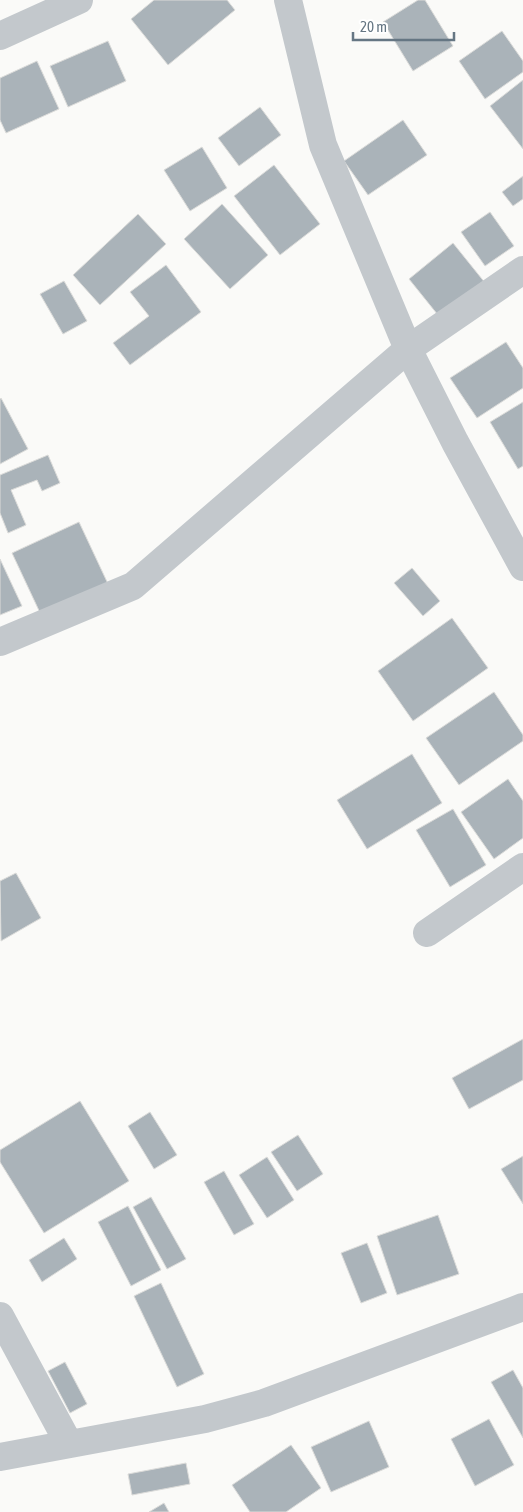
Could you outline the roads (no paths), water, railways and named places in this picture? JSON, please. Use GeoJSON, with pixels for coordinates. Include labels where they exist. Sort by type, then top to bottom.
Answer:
{"type":"FeatureCollection","features":[{"type":"Feature","properties":{"kind":"street"},"geometry":{"type":"LineString","coordinates":[[0,36],[79,0]]}},
{"type":"Feature","properties":{"kind":"street"},"geometry":{"type":"LineString","coordinates":[[288,0],[323,145],[408,349],[455,442],[523,567]]}},
{"type":"Feature","properties":{"kind":"street"},"geometry":{"type":"LineString","coordinates":[[0,642],[133,586],[408,349],[523,270]]}},
{"type":"Feature","properties":{"kind":"street"},"geometry":{"type":"LineString","coordinates":[[426,932],[523,867]]}},
{"type":"Feature","properties":{"kind":"street"},"geometry":{"type":"LineString","coordinates":[[0,1457],[205,1419],[264,1403],[521,1312]]}},
{"type":"Feature","properties":{"kind":"street"},"geometry":{"type":"LineString","coordinates":[[0,1316],[69,1444]]}}]}
